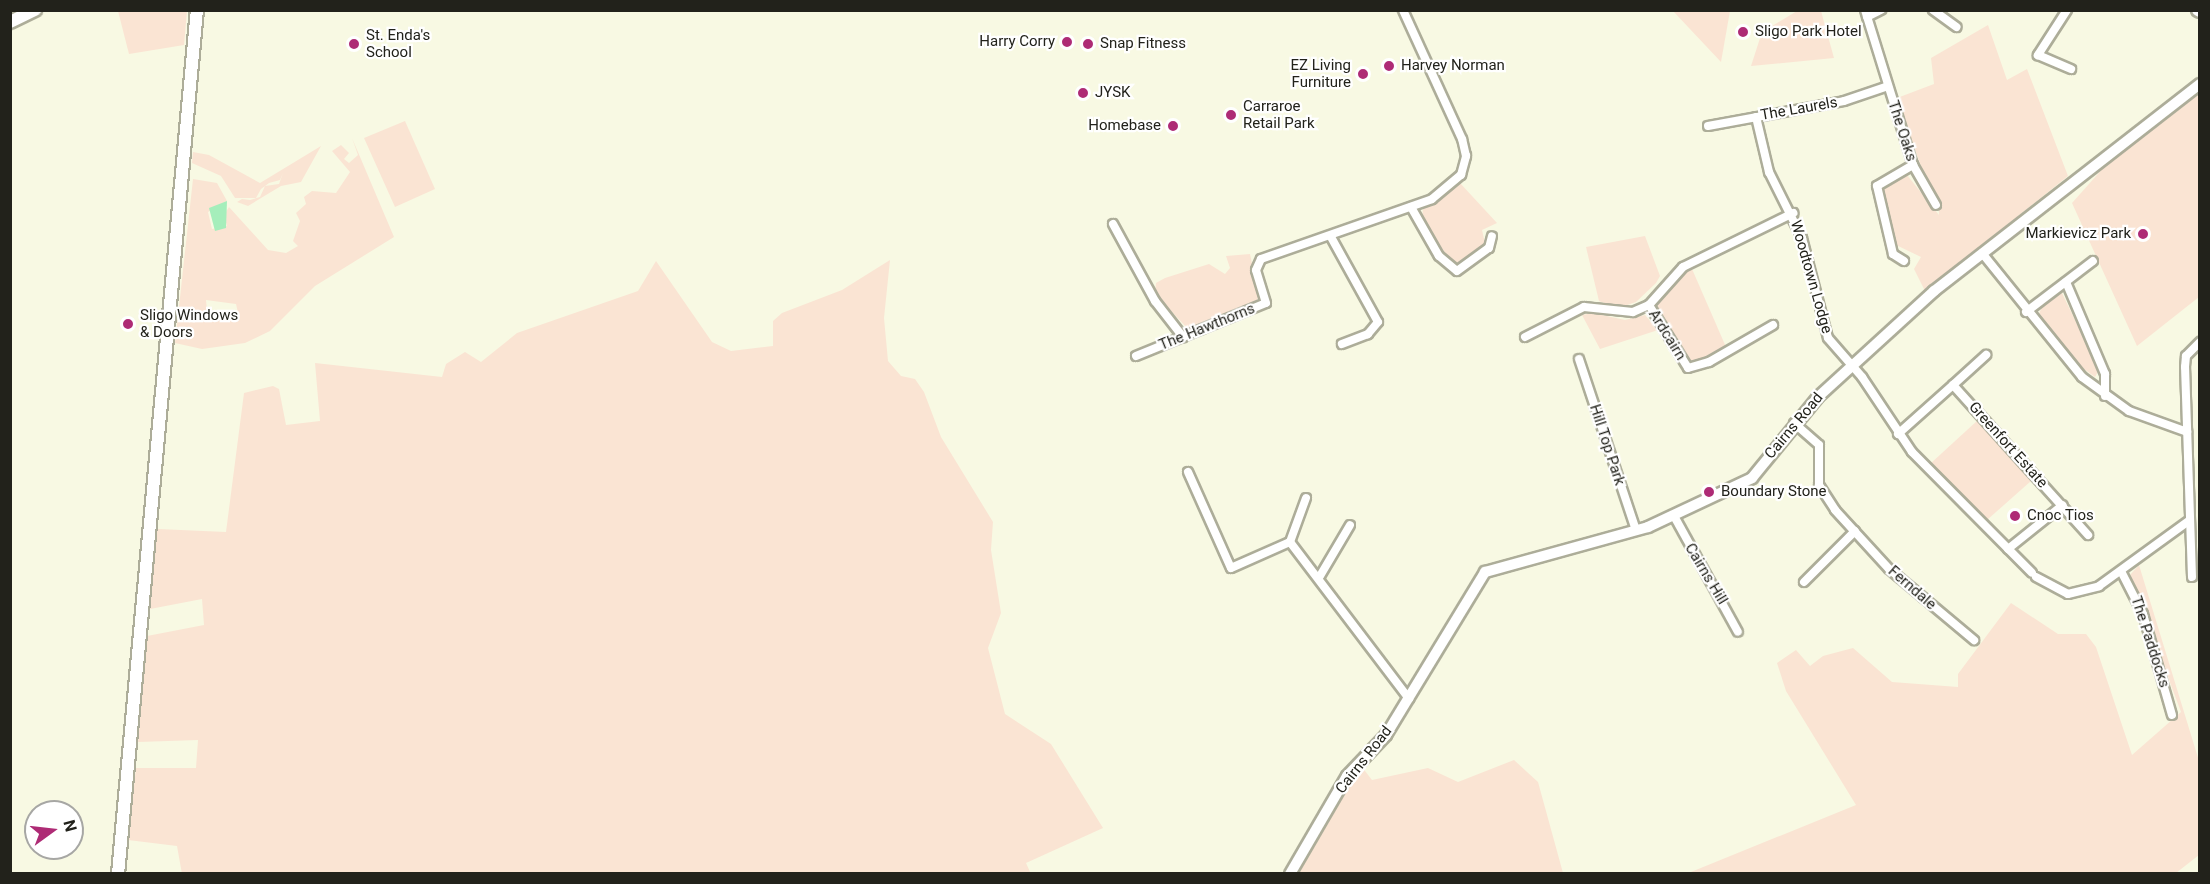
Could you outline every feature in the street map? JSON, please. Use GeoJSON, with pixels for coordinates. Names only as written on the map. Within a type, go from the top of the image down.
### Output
{"type":"FeatureCollection","features":[{"type":"Feature","properties":{"kind":"main road"},"geometry":{"type":"LineString","coordinates":[[10,22],[35,10]]}},
{"type":"Feature","properties":{"kind":"main road"},"geometry":{"type":"LineString","coordinates":[[118,873],[197,10]]}},
{"type":"Feature","properties":{"kind":"street","name":"The Hawthorns"},"geometry":{"type":"LineString","coordinates":[[1136,356],[1266,303],[1256,270],[1262,259],[1331,237],[1432,199],[1461,175],[1466,156],[1462,139],[1403,10]]}},
{"type":"Feature","properties":{"kind":"street"},"geometry":{"type":"LineString","coordinates":[[1866,14],[1881,10]]}},
{"type":"Feature","properties":{"kind":"street"},"geometry":{"type":"LineString","coordinates":[[1933,10],[1956,27]]}},
{"type":"Feature","properties":{"kind":"street"},"geometry":{"type":"LineString","coordinates":[[2067,10],[2038,55],[2071,69]]}},
{"type":"Feature","properties":{"kind":"street","name":"The Oaks"},"geometry":{"type":"LineString","coordinates":[[1866,14],[1913,165],[1936,205]]}},
{"type":"Feature","properties":{"kind":"street","name":"Cairns Road"},"geometry":{"type":"LineString","coordinates":[[1290,873],[1347,776],[1386,735],[1485,572],[1636,531],[1674,516],[1752,478],[1794,423],[1851,366],[1982,253],[2199,84]]}},
{"type":"Feature","properties":{"kind":"street","name":"The Laurels"},"geometry":{"type":"LineString","coordinates":[[1708,126],[1844,102],[1888,86]]}},
{"type":"Feature","properties":{"kind":"street","name":"Woodtown Lodge"},"geometry":{"type":"LineString","coordinates":[[1756,117],[1769,172],[1793,213],[1822,326],[1851,366]]}},
{"type":"Feature","properties":{"kind":"street"},"geometry":{"type":"LineString","coordinates":[[1904,261],[1893,254],[1877,186],[1913,165]]}},
{"type":"Feature","properties":{"kind":"street"},"geometry":{"type":"LineString","coordinates":[[1411,207],[1439,256],[1457,271],[1489,248],[1492,236]]}},
{"type":"Feature","properties":{"kind":"street"},"geometry":{"type":"LineString","coordinates":[[1649,305],[1683,267],[1793,213]]}},
{"type":"Feature","properties":{"kind":"street"},"geometry":{"type":"LineString","coordinates":[[1113,224],[1144,283],[1183,337]]}},
{"type":"Feature","properties":{"kind":"street"},"geometry":{"type":"LineString","coordinates":[[1331,237],[1378,322],[1368,334],[1342,344]]}},
{"type":"Feature","properties":{"kind":"street"},"geometry":{"type":"LineString","coordinates":[[1982,253],[2062,357],[2105,396],[2129,411],[2187,432]]}},
{"type":"Feature","properties":{"kind":"street"},"geometry":{"type":"LineString","coordinates":[[2026,312],[2093,261]]}},
{"type":"Feature","properties":{"kind":"street"},"geometry":{"type":"LineString","coordinates":[[2066,282],[2105,374],[2105,396]]}},
{"type":"Feature","properties":{"kind":"street","name":"Ardcairn"},"geometry":{"type":"LineString","coordinates":[[1525,337],[1584,307],[1633,312],[1649,305],[1688,368],[1709,362],[1773,326]]}},
{"type":"Feature","properties":{"kind":"street"},"geometry":{"type":"LineString","coordinates":[[2192,577],[2186,356],[2199,342]]}},
{"type":"Feature","properties":{"kind":"street"},"geometry":{"type":"LineString","coordinates":[[1898,434],[1986,355]]}},
{"type":"Feature","properties":{"kind":"street","name":"Hill Top Park"},"geometry":{"type":"LineString","coordinates":[[1579,359],[1636,531]]}},
{"type":"Feature","properties":{"kind":"street"},"geometry":{"type":"LineString","coordinates":[[1851,366],[1898,434],[2034,575],[2068,594],[2122,573],[2190,520]]}},
{"type":"Feature","properties":{"kind":"street","name":"Greenfort Estate"},"geometry":{"type":"LineString","coordinates":[[1953,385],[2088,535]]}},
{"type":"Feature","properties":{"kind":"street","name":"Ferndale"},"geometry":{"type":"LineString","coordinates":[[1794,423],[1819,445],[1821,490],[1855,531],[1900,579],[1974,640]]}},
{"type":"Feature","properties":{"kind":"street"},"geometry":{"type":"LineString","coordinates":[[1188,472],[1231,567],[1290,542],[1306,498]]}},
{"type":"Feature","properties":{"kind":"street"},"geometry":{"type":"LineString","coordinates":[[2008,549],[2063,505]]}},
{"type":"Feature","properties":{"kind":"street","name":"Cairns Hill"},"geometry":{"type":"LineString","coordinates":[[1674,516],[1738,632]]}},
{"type":"Feature","properties":{"kind":"street"},"geometry":{"type":"LineString","coordinates":[[1320,576],[1350,525]]}},
{"type":"Feature","properties":{"kind":"street"},"geometry":{"type":"LineString","coordinates":[[1804,582],[1855,531]]}},
{"type":"Feature","properties":{"kind":"street"},"geometry":{"type":"LineString","coordinates":[[1290,542],[1320,576],[1409,699]]}},
{"type":"Feature","properties":{"kind":"street","name":"The Paddocks"},"geometry":{"type":"LineString","coordinates":[[2122,573],[2143,614],[2172,715]]}},
{"type":"Feature","properties":{"kind":"shaded area"},"geometry":{"type":"Polygon","coordinates":[[[118,11],[187,11],[184,45],[129,54],[118,11]]]}},
{"type":"Feature","properties":{"kind":"shaded area"},"geometry":{"type":"Polygon","coordinates":[[[1673,11],[1730,11],[1721,62],[1673,11]]]}},
{"type":"Feature","properties":{"kind":"shaded area"},"geometry":{"type":"Polygon","coordinates":[[[1797,11],[1821,11],[1834,58],[1751,66],[1762,32],[1797,11]]]}},
{"type":"Feature","properties":{"kind":"shaded area"},"geometry":{"type":"Polygon","coordinates":[[[1988,25],[2007,80],[2027,69],[2068,176],[1925,291],[1914,269],[1921,257],[1894,244],[1880,185],[1907,175],[1939,215],[1938,198],[1926,181],[1897,98],[1934,84],[1931,58],[1988,25]]]}},
{"type":"Feature","properties":{"kind":"shaded area","name":"Markievicz Park"},"geometry":{"type":"Polygon","coordinates":[[[2199,94],[2199,297],[2137,346],[2072,203],[2105,166],[2199,94]]]}},
{"type":"Feature","properties":{"kind":"shaded area"},"geometry":{"type":"Polygon","coordinates":[[[405,121],[435,189],[395,207],[364,138],[405,121]]]}},
{"type":"Feature","properties":{"kind":"shaded area"},"geometry":{"type":"Polygon","coordinates":[[[352,138],[394,237],[315,286],[270,331],[245,343],[202,349],[175,343],[193,179],[217,183],[227,201],[208,212],[212,229],[227,226],[224,215],[229,207],[268,250],[286,253],[298,246],[293,241],[300,221],[296,213],[306,204],[304,197],[312,191],[336,193],[350,172],[332,151],[341,145],[349,153],[344,159],[349,163],[358,155],[352,138]],[[206,300],[208,322],[238,313],[236,304],[206,300]]]}},
{"type":"Feature","properties":{"kind":"shaded area"},"geometry":{"type":"Polygon","coordinates":[[[321,146],[301,182],[281,186],[248,206],[237,202],[242,199],[250,200],[260,197],[265,186],[256,198],[235,198],[221,176],[192,163],[193,152],[209,155],[260,183],[321,146]],[[283,173],[280,180],[265,186],[279,184],[283,173]]]}},
{"type":"Feature","properties":{"kind":"shaded area"},"geometry":{"type":"Polygon","coordinates":[[[1460,183],[1497,223],[1482,230],[1485,243],[1455,267],[1422,220],[1423,208],[1460,183]]]}},
{"type":"Feature","properties":{"kind":"shaded area"},"geometry":{"type":"Polygon","coordinates":[[[227,201],[226,228],[215,231],[209,208],[227,201]]]}},
{"type":"Feature","properties":{"kind":"shaded area"},"geometry":{"type":"Polygon","coordinates":[[[1645,236],[1660,276],[1656,283],[1636,302],[1618,308],[1599,301],[1586,247],[1645,236]]]}},
{"type":"Feature","properties":{"kind":"shaded area"},"geometry":{"type":"Polygon","coordinates":[[[1250,254],[1259,296],[1255,304],[1189,330],[1155,294],[1156,283],[1165,278],[1209,264],[1225,274],[1230,268],[1226,256],[1250,254]]]}},
{"type":"Feature","properties":{"kind":"shaded area"},"geometry":{"type":"Polygon","coordinates":[[[890,260],[884,318],[888,361],[901,376],[915,379],[924,392],[941,437],[993,522],[991,550],[1001,613],[988,648],[1005,714],[1051,744],[1103,828],[1026,863],[1031,874],[182,874],[177,846],[128,840],[136,768],[196,768],[198,740],[138,742],[147,636],[204,625],[202,599],[150,609],[154,535],[158,529],[226,532],[244,393],[273,386],[279,389],[286,425],[320,421],[315,363],[442,377],[446,364],[465,352],[481,362],[517,333],[638,291],[656,261],[712,342],[731,351],[773,346],[773,321],[782,313],[842,290],[890,260]]]}},
{"type":"Feature","properties":{"kind":"shaded area"},"geometry":{"type":"Polygon","coordinates":[[[1692,269],[1726,347],[1691,363],[1655,305],[1670,281],[1692,269]]]}},
{"type":"Feature","properties":{"kind":"shaded area"},"geometry":{"type":"Polygon","coordinates":[[[2062,293],[2099,370],[2095,377],[2070,359],[2037,318],[2044,303],[2062,293]]]}},
{"type":"Feature","properties":{"kind":"shaded area"},"geometry":{"type":"Polygon","coordinates":[[[1593,313],[1625,320],[1645,315],[1658,330],[1600,349],[1582,315],[1593,313]]]}},
{"type":"Feature","properties":{"kind":"shaded area"},"geometry":{"type":"Polygon","coordinates":[[[1978,420],[2031,481],[1987,520],[1930,464],[1978,420]]]}},
{"type":"Feature","properties":{"kind":"shaded area"},"geometry":{"type":"Polygon","coordinates":[[[2139,565],[2199,761],[2199,855],[2176,873],[1686,874],[1856,805],[1786,691],[1777,663],[1796,650],[1810,666],[1823,656],[1853,648],[1892,682],[1958,687],[1958,674],[2011,603],[2058,634],[2086,634],[2096,647],[2132,755],[2181,712],[2130,575],[2139,565]]]}},
{"type":"Feature","properties":{"kind":"shaded area"},"geometry":{"type":"Polygon","coordinates":[[[1514,760],[1538,782],[1563,873],[1296,874],[1350,778],[1362,767],[1372,780],[1428,768],[1458,782],[1514,760]]]}},
{"type":"Feature","properties":{"kind":"place","name":"Sligo Park Hotel"},"geometry":{"type":"Point","coordinates":[1743,32]}},
{"type":"Feature","properties":{"kind":"place","name":"Harry Corry"},"geometry":{"type":"Point","coordinates":[1067,42]}},
{"type":"Feature","properties":{"kind":"place","name":"St. Enda's School"},"geometry":{"type":"Point","coordinates":[354,44]}},
{"type":"Feature","properties":{"kind":"place","name":"Snap Fitness"},"geometry":{"type":"Point","coordinates":[1088,44]}},
{"type":"Feature","properties":{"kind":"place","name":"Harvey Norman"},"geometry":{"type":"Point","coordinates":[1389,66]}},
{"type":"Feature","properties":{"kind":"place","name":"EZ Living Furniture"},"geometry":{"type":"Point","coordinates":[1363,74]}},
{"type":"Feature","properties":{"kind":"place","name":"JYSK"},"geometry":{"type":"Point","coordinates":[1083,93]}},
{"type":"Feature","properties":{"kind":"place","name":"Carraroe Retail Park"},"geometry":{"type":"Point","coordinates":[1231,115]}},
{"type":"Feature","properties":{"kind":"place","name":"Homebase"},"geometry":{"type":"Point","coordinates":[1173,126]}},
{"type":"Feature","properties":{"kind":"place","name":"Markievicz Park"},"geometry":{"type":"Point","coordinates":[2143,234]}},
{"type":"Feature","properties":{"kind":"place","name":"Sligo Windows & Doors"},"geometry":{"type":"Point","coordinates":[128,324]}},
{"type":"Feature","properties":{"kind":"place","name":"Boundary Stone"},"geometry":{"type":"Point","coordinates":[1709,492]}},
{"type":"Feature","properties":{"kind":"place","name":"Cnoc Tios"},"geometry":{"type":"Point","coordinates":[2015,516]}}]}
